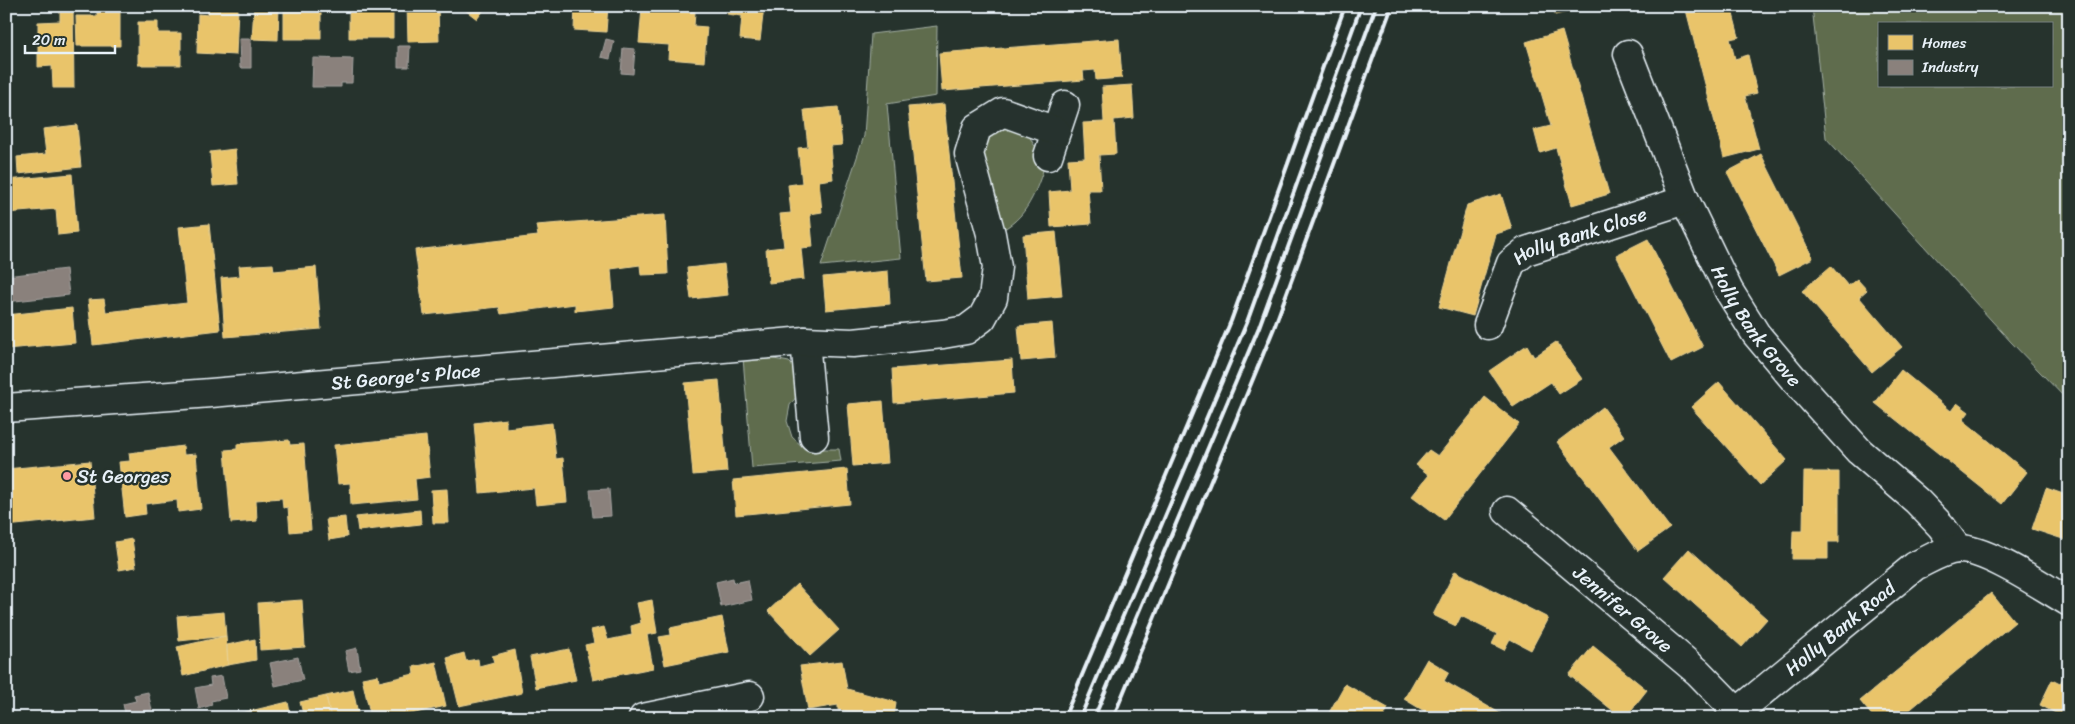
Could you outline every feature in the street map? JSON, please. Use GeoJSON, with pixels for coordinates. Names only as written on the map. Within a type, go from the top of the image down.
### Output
{"type":"FeatureCollection","features":[{"type":"Feature","properties":{"kind":"street","name":"Holly Bank Grove"},"geometry":{"type":"LineString","coordinates":[[1628,54],[1685,200],[1729,291],[1756,334],[1858,451],[1917,501],[1941,526],[1958,549]]}},
{"type":"Feature","properties":{"kind":"street","name":"St George's Place"},"geometry":{"type":"LineString","coordinates":[[6,408],[211,393],[805,341],[853,343],[966,330],[982,318],[993,298],[997,267],[992,234],[969,154],[977,128],[1003,112],[1052,143],[1065,105]]}},
{"type":"Feature","properties":{"kind":"street","name":"Holly Bank Close"},"geometry":{"type":"LineString","coordinates":[[1488,325],[1511,263],[1526,251],[1685,200]]}},
{"type":"Feature","properties":{"kind":"street"},"geometry":{"type":"LineString","coordinates":[[805,341],[814,437]]}},
{"type":"Feature","properties":{"kind":"street","name":"Jennifer Grove"},"geometry":{"type":"LineString","coordinates":[[1507,511],[1698,672],[1734,715]]}},
{"type":"Feature","properties":{"kind":"street"},"geometry":{"type":"LineString","coordinates":[[1958,549],[1980,553],[2069,602]]}},
{"type":"Feature","properties":{"kind":"street","name":"Holly Bank Road"},"geometry":{"type":"LineString","coordinates":[[1734,715],[1915,566],[1939,554],[1958,549]]}},
{"type":"Feature","properties":{"kind":"street"},"geometry":{"type":"LineString","coordinates":[[643,718],[750,696]]}},
{"type":"Feature","properties":{"kind":"green space"},"geometry":{"type":"Polygon","coordinates":[[[1812,6],[2069,6],[2069,402],[2011,342],[1826,138],[1812,6]]]}},
{"type":"Feature","properties":{"kind":"green space"},"geometry":{"type":"Polygon","coordinates":[[[937,26],[936,96],[887,104],[901,258],[821,266],[864,136],[871,34],[937,26]]]}},
{"type":"Feature","properties":{"kind":"green space"},"geometry":{"type":"Polygon","coordinates":[[[1006,123],[1026,130],[1034,145],[1048,156],[1037,188],[1027,207],[1012,224],[1002,230],[980,152],[985,136],[1006,123]]]}},
{"type":"Feature","properties":{"kind":"green space"},"geometry":{"type":"Polygon","coordinates":[[[764,357],[789,362],[800,373],[800,392],[790,405],[787,421],[792,437],[805,449],[839,449],[841,461],[752,468],[743,358],[764,357]]]}},
{"type":"Feature","properties":{"kind":"building: Homes"},"geometry":{"type":"Polygon","coordinates":[[[60,6],[73,6],[74,88],[53,88],[52,66],[38,67],[38,22],[60,21],[60,6]]]}},
{"type":"Feature","properties":{"kind":"building: Homes"},"geometry":{"type":"Polygon","coordinates":[[[97,6],[120,6],[120,46],[77,46],[76,16],[97,16],[97,6]]]}},
{"type":"Feature","properties":{"kind":"building: Homes"},"geometry":{"type":"Polygon","coordinates":[[[254,6],[279,6],[278,40],[252,39],[254,6]]]}},
{"type":"Feature","properties":{"kind":"building: Homes"},"geometry":{"type":"Polygon","coordinates":[[[284,6],[321,6],[321,39],[284,39],[284,6]]]}},
{"type":"Feature","properties":{"kind":"building: Homes"},"geometry":{"type":"Polygon","coordinates":[[[349,6],[393,6],[393,38],[349,38],[349,6]]]}},
{"type":"Feature","properties":{"kind":"building: Homes"},"geometry":{"type":"Polygon","coordinates":[[[407,6],[438,6],[439,41],[408,42],[407,6]]]}},
{"type":"Feature","properties":{"kind":"building: Homes"},"geometry":{"type":"Polygon","coordinates":[[[460,6],[487,6],[477,19],[460,6]]]}},
{"type":"Feature","properties":{"kind":"building: Homes"},"geometry":{"type":"Polygon","coordinates":[[[575,6],[608,6],[606,32],[574,30],[575,6]]]}},
{"type":"Feature","properties":{"kind":"building: Homes"},"geometry":{"type":"Polygon","coordinates":[[[728,6],[764,6],[760,41],[740,39],[742,16],[727,14],[728,6]]]}},
{"type":"Feature","properties":{"kind":"building: Homes"},"geometry":{"type":"Polygon","coordinates":[[[1553,6],[1595,6],[1555,15],[1553,6]]]}},
{"type":"Feature","properties":{"kind":"building: Homes"},"geometry":{"type":"Polygon","coordinates":[[[1685,6],[1731,6],[1739,37],[1730,39],[1735,59],[1748,55],[1757,93],[1745,96],[1759,149],[1724,158],[1685,6]]]}},
{"type":"Feature","properties":{"kind":"building: Homes"},"geometry":{"type":"Polygon","coordinates":[[[642,8],[695,12],[694,26],[707,27],[704,62],[668,59],[669,45],[639,43],[642,8]]]}},
{"type":"Feature","properties":{"kind":"building: Homes"},"geometry":{"type":"Polygon","coordinates":[[[208,9],[238,9],[236,55],[197,53],[198,14],[208,15],[208,9]]]}},
{"type":"Feature","properties":{"kind":"building: Homes"},"geometry":{"type":"Polygon","coordinates":[[[138,22],[158,22],[158,33],[181,33],[181,65],[138,65],[138,22]]]}},
{"type":"Feature","properties":{"kind":"building: Homes"},"geometry":{"type":"Polygon","coordinates":[[[1562,31],[1609,194],[1572,205],[1556,148],[1540,153],[1534,130],[1551,126],[1526,42],[1562,31]]]}},
{"type":"Feature","properties":{"kind":"building: Homes"},"geometry":{"type":"Polygon","coordinates":[[[1119,39],[1122,78],[1096,80],[1095,70],[1083,71],[1084,80],[942,91],[939,53],[1119,39]]]}},
{"type":"Feature","properties":{"kind":"building: Homes"},"geometry":{"type":"Polygon","coordinates":[[[1132,85],[1134,118],[1114,120],[1116,154],[1099,155],[1101,190],[1088,190],[1091,224],[1051,227],[1049,192],[1070,190],[1068,159],[1085,158],[1083,123],[1104,122],[1102,87],[1132,85]]]}},
{"type":"Feature","properties":{"kind":"building: Homes"},"geometry":{"type":"Polygon","coordinates":[[[944,104],[962,278],[926,281],[908,107],[944,104]]]}},
{"type":"Feature","properties":{"kind":"building: Homes"},"geometry":{"type":"Polygon","coordinates":[[[838,107],[842,145],[830,146],[833,179],[819,181],[822,212],[810,214],[813,247],[801,248],[804,279],[769,283],[766,249],[784,247],[780,214],[791,213],[788,185],[802,183],[798,148],[808,147],[804,110],[838,107]]]}},
{"type":"Feature","properties":{"kind":"building: Homes"},"geometry":{"type":"Polygon","coordinates":[[[77,125],[81,167],[18,174],[17,157],[46,154],[43,129],[77,125]]]}},
{"type":"Feature","properties":{"kind":"building: Homes"},"geometry":{"type":"Polygon","coordinates":[[[235,149],[238,184],[213,186],[210,152],[235,149]]]}},
{"type":"Feature","properties":{"kind":"building: Homes"},"geometry":{"type":"Polygon","coordinates":[[[1761,154],[1813,258],[1779,275],[1727,172],[1761,154]]]}},
{"type":"Feature","properties":{"kind":"building: Homes"},"geometry":{"type":"Polygon","coordinates":[[[72,174],[77,233],[58,235],[56,209],[6,213],[6,180],[72,174]]]}},
{"type":"Feature","properties":{"kind":"building: Homes"},"geometry":{"type":"Polygon","coordinates":[[[1501,194],[1512,229],[1496,234],[1473,316],[1439,307],[1467,205],[1501,194]]]}},
{"type":"Feature","properties":{"kind":"building: Homes"},"geometry":{"type":"Polygon","coordinates":[[[665,215],[668,274],[641,275],[640,265],[611,269],[614,307],[575,311],[575,304],[501,314],[499,307],[424,315],[415,250],[538,236],[536,225],[665,215]]]}},
{"type":"Feature","properties":{"kind":"building: Homes"},"geometry":{"type":"Polygon","coordinates":[[[209,224],[220,330],[93,345],[88,300],[104,299],[106,312],[187,303],[179,227],[209,224]]]}},
{"type":"Feature","properties":{"kind":"building: Homes"},"geometry":{"type":"Polygon","coordinates":[[[1056,232],[1062,296],[1028,299],[1023,235],[1056,232]]]}},
{"type":"Feature","properties":{"kind":"building: Homes"},"geometry":{"type":"Polygon","coordinates":[[[1648,239],[1703,347],[1671,363],[1616,255],[1648,239]]]}},
{"type":"Feature","properties":{"kind":"building: Homes"},"geometry":{"type":"Polygon","coordinates":[[[273,264],[274,271],[316,267],[321,329],[225,337],[221,278],[240,276],[239,266],[273,264]]]}},
{"type":"Feature","properties":{"kind":"building: Homes"},"geometry":{"type":"Polygon","coordinates":[[[724,264],[728,295],[691,299],[687,268],[724,264]]]}},
{"type":"Feature","properties":{"kind":"building: Homes"},"geometry":{"type":"Polygon","coordinates":[[[1831,266],[1848,286],[1857,279],[1867,290],[1859,297],[1902,347],[1872,372],[1802,291],[1831,266]]]}},
{"type":"Feature","properties":{"kind":"building: Homes"},"geometry":{"type":"Polygon","coordinates":[[[888,271],[890,304],[826,310],[823,277],[888,271]]]}},
{"type":"Feature","properties":{"kind":"building: Homes"},"geometry":{"type":"Polygon","coordinates":[[[72,308],[75,343],[6,349],[6,315],[72,308]]]}},
{"type":"Feature","properties":{"kind":"building: Homes"},"geometry":{"type":"Polygon","coordinates":[[[1052,323],[1055,358],[1021,361],[1018,326],[1052,323]]]}},
{"type":"Feature","properties":{"kind":"building: Homes"},"geometry":{"type":"Polygon","coordinates":[[[1556,342],[1582,379],[1559,394],[1551,382],[1513,407],[1489,371],[1527,345],[1534,357],[1556,342]]]}},
{"type":"Feature","properties":{"kind":"building: Homes"},"geometry":{"type":"Polygon","coordinates":[[[1012,360],[1014,393],[894,403],[892,369],[1012,360]]]}},
{"type":"Feature","properties":{"kind":"building: Homes"},"geometry":{"type":"Polygon","coordinates":[[[1901,370],[1951,411],[1957,403],[1969,412],[1963,420],[2027,472],[2002,504],[1875,403],[1901,370]]]}},
{"type":"Feature","properties":{"kind":"building: Homes"},"geometry":{"type":"Polygon","coordinates":[[[719,380],[727,472],[693,475],[685,383],[719,380]]]}},
{"type":"Feature","properties":{"kind":"building: Homes"},"geometry":{"type":"Polygon","coordinates":[[[1719,382],[1787,460],[1760,485],[1691,407],[1719,382]]]}},
{"type":"Feature","properties":{"kind":"building: Homes"},"geometry":{"type":"Polygon","coordinates":[[[1485,397],[1519,424],[1444,520],[1412,496],[1429,475],[1416,465],[1429,450],[1438,456],[1485,397]]]}},
{"type":"Feature","properties":{"kind":"building: Homes"},"geometry":{"type":"Polygon","coordinates":[[[883,401],[888,463],[853,466],[848,404],[883,401]]]}},
{"type":"Feature","properties":{"kind":"building: Homes"},"geometry":{"type":"Polygon","coordinates":[[[1603,407],[1624,436],[1609,447],[1670,528],[1638,551],[1557,442],[1603,407]]]}},
{"type":"Feature","properties":{"kind":"building: Homes"},"geometry":{"type":"Polygon","coordinates":[[[506,419],[506,428],[552,423],[556,459],[563,458],[567,502],[536,505],[534,488],[480,493],[474,423],[506,419]]]}},
{"type":"Feature","properties":{"kind":"building: Homes"},"geometry":{"type":"Polygon","coordinates":[[[426,436],[430,477],[415,479],[417,499],[351,505],[350,483],[338,484],[334,445],[426,436]]]}},
{"type":"Feature","properties":{"kind":"building: Homes"},"geometry":{"type":"Polygon","coordinates":[[[289,440],[290,445],[304,444],[311,530],[290,532],[288,507],[283,508],[282,498],[256,500],[257,521],[231,523],[225,450],[237,449],[237,444],[289,440]]]}},
{"type":"Feature","properties":{"kind":"building: Homes"},"geometry":{"type":"Polygon","coordinates":[[[183,446],[184,455],[196,454],[201,509],[178,512],[177,500],[145,504],[146,514],[125,517],[119,462],[130,461],[129,453],[183,446]]]}},
{"type":"Feature","properties":{"kind":"building: Homes"},"geometry":{"type":"Polygon","coordinates":[[[90,461],[95,517],[6,526],[6,469],[90,461]]]}},
{"type":"Feature","properties":{"kind":"building: Homes"},"geometry":{"type":"Polygon","coordinates":[[[847,469],[850,504],[736,515],[733,480],[847,469]]]}},
{"type":"Feature","properties":{"kind":"building: Homes"},"geometry":{"type":"Polygon","coordinates":[[[1804,472],[1839,472],[1839,542],[1828,542],[1828,559],[1792,559],[1793,531],[1803,531],[1804,472]]]}},
{"type":"Feature","properties":{"kind":"building: Homes"},"geometry":{"type":"Polygon","coordinates":[[[2046,488],[2069,496],[2069,541],[2032,529],[2046,488]]]}},
{"type":"Feature","properties":{"kind":"building: Homes"},"geometry":{"type":"Polygon","coordinates":[[[447,489],[449,523],[433,523],[431,490],[447,489]]]}},
{"type":"Feature","properties":{"kind":"building: Homes"},"geometry":{"type":"Polygon","coordinates":[[[420,510],[421,524],[358,531],[356,517],[420,510]]]}},
{"type":"Feature","properties":{"kind":"building: Homes"},"geometry":{"type":"Polygon","coordinates":[[[345,517],[347,537],[329,540],[326,519],[345,517]]]}},
{"type":"Feature","properties":{"kind":"building: Homes"},"geometry":{"type":"Polygon","coordinates":[[[132,539],[136,567],[119,570],[115,542],[132,539]]]}},
{"type":"Feature","properties":{"kind":"building: Homes"},"geometry":{"type":"Polygon","coordinates":[[[1689,549],[1767,619],[1742,647],[1664,577],[1689,549]]]}},
{"type":"Feature","properties":{"kind":"building: Homes"},"geometry":{"type":"Polygon","coordinates":[[[1455,571],[1548,618],[1531,650],[1510,639],[1504,650],[1492,644],[1497,634],[1461,616],[1456,626],[1433,615],[1455,571]]]}},
{"type":"Feature","properties":{"kind":"building: Homes"},"geometry":{"type":"Polygon","coordinates":[[[797,584],[839,630],[810,656],[768,611],[797,584]]]}},
{"type":"Feature","properties":{"kind":"building: Homes"},"geometry":{"type":"Polygon","coordinates":[[[1991,593],[2015,622],[1900,718],[1874,718],[1860,701],[1991,593]]]}},
{"type":"Feature","properties":{"kind":"building: Homes"},"geometry":{"type":"Polygon","coordinates":[[[302,600],[305,647],[260,650],[258,603],[302,600]]]}},
{"type":"Feature","properties":{"kind":"building: Homes"},"geometry":{"type":"Polygon","coordinates":[[[652,600],[657,633],[647,635],[653,668],[593,680],[585,645],[594,643],[591,630],[604,627],[608,640],[632,635],[631,626],[641,623],[637,603],[652,600]]]}},
{"type":"Feature","properties":{"kind":"building: Homes"},"geometry":{"type":"Polygon","coordinates":[[[224,612],[226,636],[179,641],[177,616],[224,612]]]}},
{"type":"Feature","properties":{"kind":"building: Homes"},"geometry":{"type":"Polygon","coordinates":[[[722,617],[729,652],[665,665],[659,637],[671,635],[670,628],[722,617]]]}},
{"type":"Feature","properties":{"kind":"building: Homes"},"geometry":{"type":"Polygon","coordinates":[[[226,636],[228,665],[183,676],[177,647],[226,636]]]}},
{"type":"Feature","properties":{"kind":"building: Homes"},"geometry":{"type":"Polygon","coordinates":[[[255,639],[256,660],[228,665],[227,645],[255,639]]]}},
{"type":"Feature","properties":{"kind":"building: Homes"},"geometry":{"type":"Polygon","coordinates":[[[1593,646],[1647,690],[1625,718],[1622,718],[1569,675],[1593,646]]]}},
{"type":"Feature","properties":{"kind":"building: Homes"},"geometry":{"type":"Polygon","coordinates":[[[569,649],[576,680],[536,688],[530,657],[569,649]]]}},
{"type":"Feature","properties":{"kind":"building: Homes"},"geometry":{"type":"Polygon","coordinates":[[[515,650],[522,693],[459,706],[447,658],[464,653],[466,661],[478,659],[479,666],[494,662],[492,656],[515,650]]]}},
{"type":"Feature","properties":{"kind":"building: Homes"},"geometry":{"type":"Polygon","coordinates":[[[1427,659],[1449,672],[1444,681],[1508,718],[1436,718],[1404,699],[1427,659]]]}},
{"type":"Feature","properties":{"kind":"building: Homes"},"geometry":{"type":"Polygon","coordinates":[[[842,661],[847,689],[896,702],[894,718],[838,710],[838,705],[808,710],[800,666],[842,661]]]}},
{"type":"Feature","properties":{"kind":"building: Homes"},"geometry":{"type":"Polygon","coordinates":[[[436,662],[446,706],[393,718],[371,718],[362,678],[378,675],[379,682],[414,674],[413,667],[436,662]]]}},
{"type":"Feature","properties":{"kind":"building: Homes"},"geometry":{"type":"Polygon","coordinates":[[[2069,666],[2069,718],[2065,718],[2040,705],[2052,680],[2060,684],[2069,666]]]}},
{"type":"Feature","properties":{"kind":"building: Homes"},"geometry":{"type":"Polygon","coordinates":[[[1345,684],[1388,708],[1383,718],[1326,718],[1345,684]]]}},
{"type":"Feature","properties":{"kind":"building: Homes"},"geometry":{"type":"Polygon","coordinates":[[[353,690],[359,718],[331,718],[326,696],[353,690]]]}},
{"type":"Feature","properties":{"kind":"building: Homes"},"geometry":{"type":"Polygon","coordinates":[[[326,696],[331,718],[304,718],[300,702],[326,696]]]}},
{"type":"Feature","properties":{"kind":"building: Homes"},"geometry":{"type":"Polygon","coordinates":[[[288,702],[291,718],[225,718],[225,717],[288,702]]]}},
{"type":"Feature","properties":{"kind":"building: Industry"},"geometry":{"type":"Polygon","coordinates":[[[239,39],[251,39],[251,68],[240,68],[239,39]]]}},
{"type":"Feature","properties":{"kind":"building: Industry"},"geometry":{"type":"Polygon","coordinates":[[[606,39],[614,41],[610,59],[601,57],[606,39]]]}},
{"type":"Feature","properties":{"kind":"building: Industry"},"geometry":{"type":"Polygon","coordinates":[[[398,46],[410,46],[409,67],[398,67],[398,46]]]}},
{"type":"Feature","properties":{"kind":"building: Industry"},"geometry":{"type":"Polygon","coordinates":[[[623,48],[635,49],[633,74],[621,73],[623,48]]]}},
{"type":"Feature","properties":{"kind":"building: Industry"},"geometry":{"type":"Polygon","coordinates":[[[313,58],[353,59],[352,83],[341,83],[341,87],[312,87],[313,58]]]}},
{"type":"Feature","properties":{"kind":"building: Industry"},"geometry":{"type":"Polygon","coordinates":[[[66,269],[69,295],[6,302],[6,276],[66,269]]]}},
{"type":"Feature","properties":{"kind":"building: Industry"},"geometry":{"type":"Polygon","coordinates":[[[609,489],[611,516],[593,517],[590,490],[609,489]]]}},
{"type":"Feature","properties":{"kind":"building: Industry"},"geometry":{"type":"Polygon","coordinates":[[[733,578],[734,583],[748,580],[752,600],[721,607],[716,582],[733,578]]]}},
{"type":"Feature","properties":{"kind":"building: Industry"},"geometry":{"type":"Polygon","coordinates":[[[357,648],[360,669],[349,671],[345,651],[357,648]]]}},
{"type":"Feature","properties":{"kind":"building: Industry"},"geometry":{"type":"Polygon","coordinates":[[[298,657],[303,680],[275,686],[270,663],[298,657]]]}},
{"type":"Feature","properties":{"kind":"building: Industry"},"geometry":{"type":"Polygon","coordinates":[[[222,676],[226,698],[211,701],[212,705],[199,709],[195,688],[211,685],[210,678],[222,676]]]}},
{"type":"Feature","properties":{"kind":"building: Industry"},"geometry":{"type":"Polygon","coordinates":[[[148,692],[152,710],[135,713],[136,718],[126,718],[123,704],[136,701],[134,695],[148,692]]]}},
{"type":"Feature","properties":{"kind":"railway"},"geometry":{"type":"LineString","coordinates":[[1064,718],[1231,321],[1345,6]]}},
{"type":"Feature","properties":{"kind":"railway"},"geometry":{"type":"LineString","coordinates":[[1080,718],[1247,322],[1361,6]]}},
{"type":"Feature","properties":{"kind":"railway"},"geometry":{"type":"LineString","coordinates":[[1094,718],[1259,327],[1376,6]]}},
{"type":"Feature","properties":{"kind":"railway"},"geometry":{"type":"LineString","coordinates":[[1113,718],[1274,328],[1392,6]]}},
{"type":"Feature","properties":{"kind":"place","name":"St Georges"},"geometry":{"type":"Point","coordinates":[67,476]}}]}
